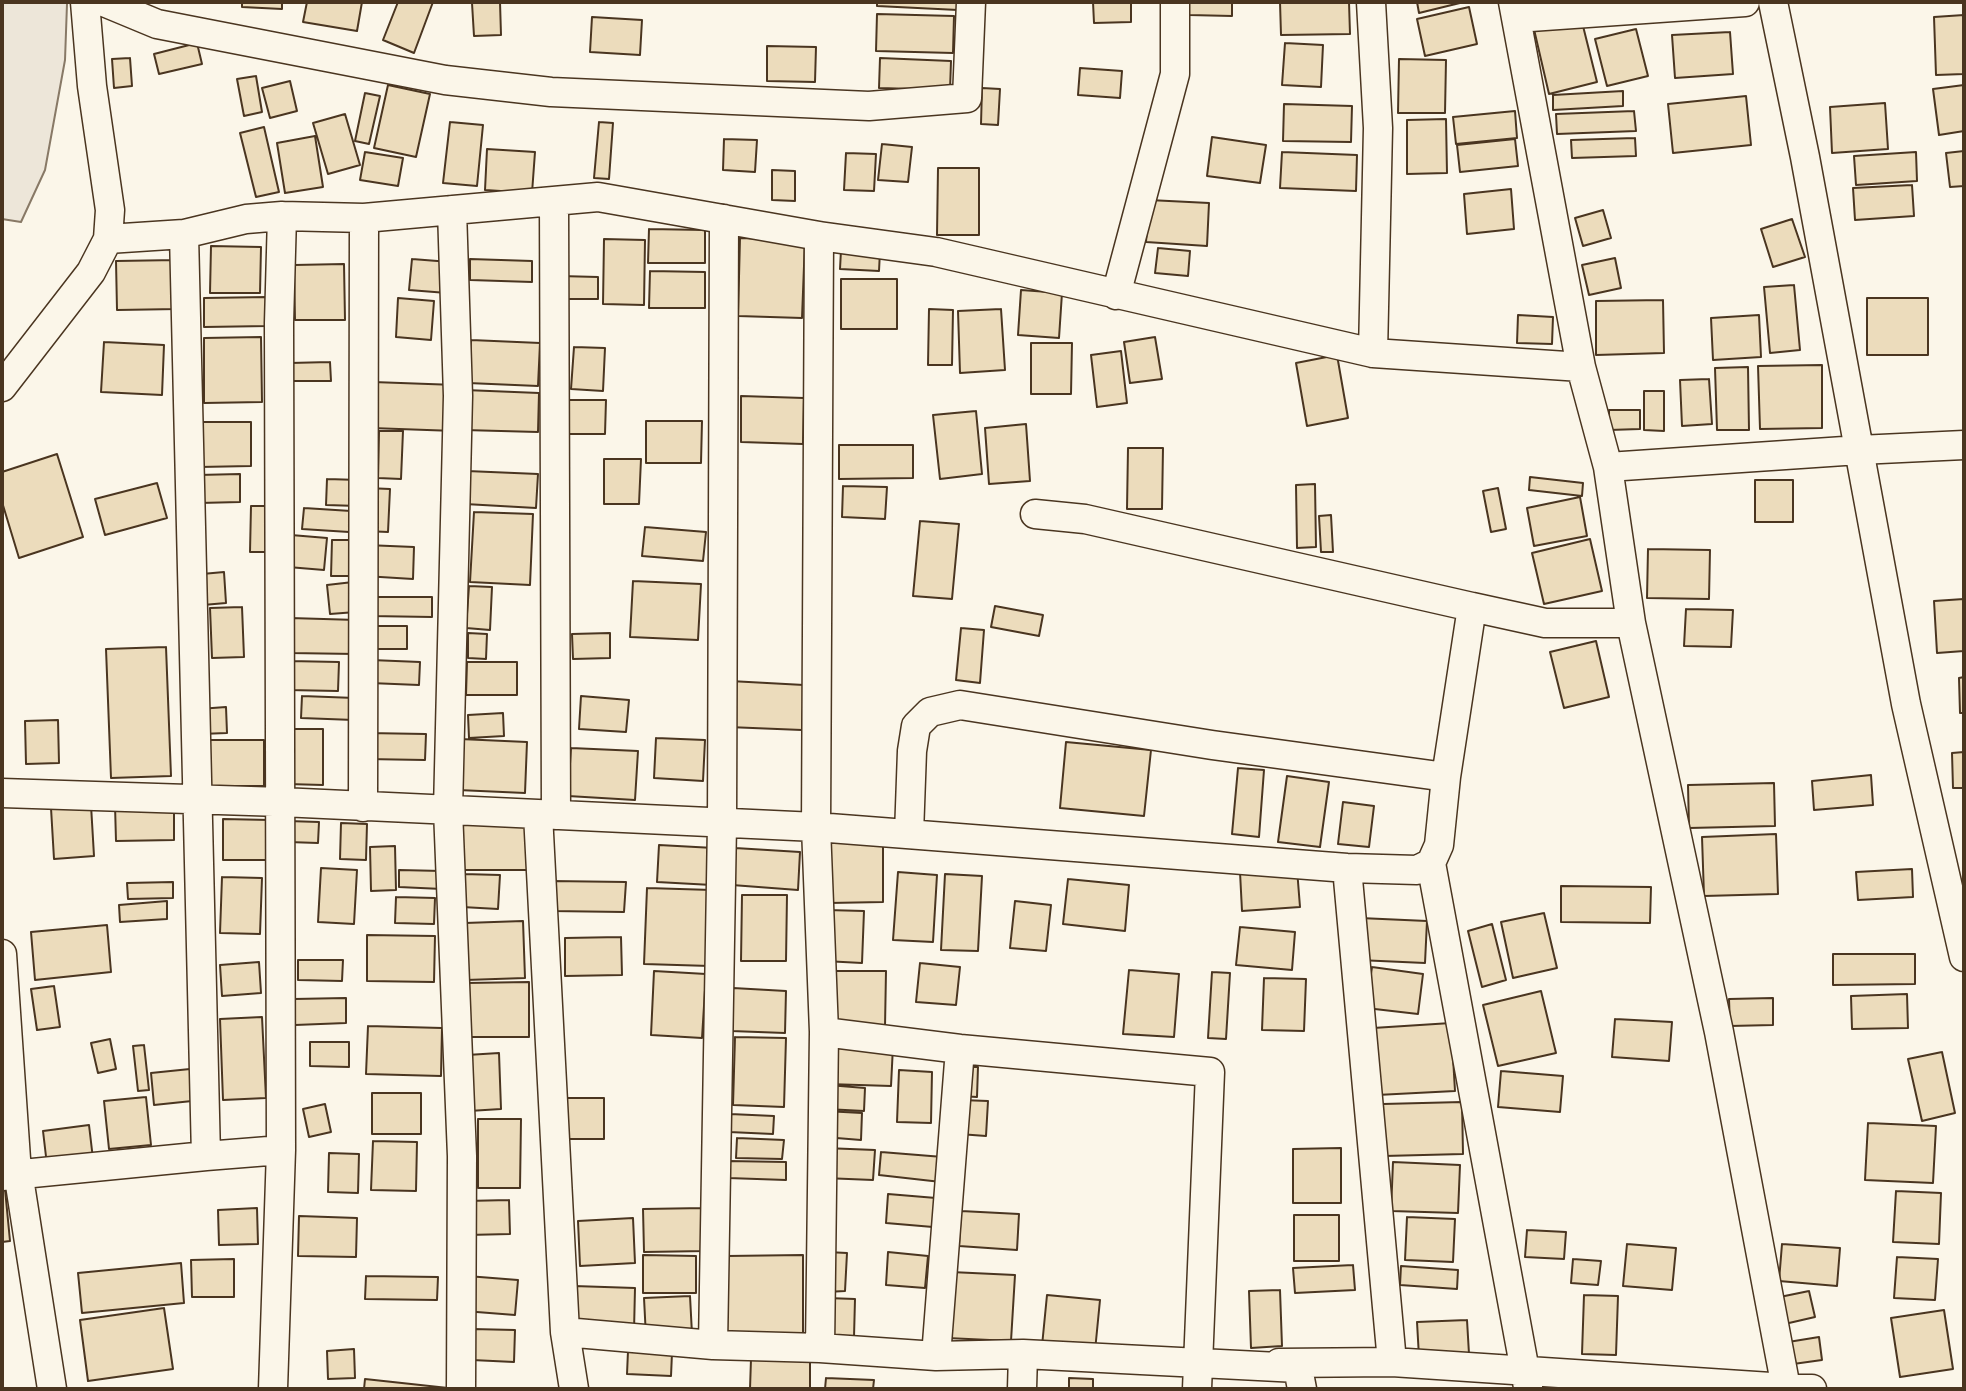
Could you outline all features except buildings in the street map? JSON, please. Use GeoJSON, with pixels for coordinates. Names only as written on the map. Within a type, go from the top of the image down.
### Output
{"type":"FeatureCollection","features":[{"type":"Feature","properties":{"kind":"street"},"geometry":{"type":"LineString","coordinates":[[2,387],[91,272],[108,239],[110,210],[92,86],[85,2]]}},
{"type":"Feature","properties":{"kind":"street"},"geometry":{"type":"LineString","coordinates":[[104,2],[157,24],[445,80],[551,92],[869,106],[967,98],[971,2]]}},
{"type":"Feature","properties":{"kind":"street"},"geometry":{"type":"LineString","coordinates":[[1116,295],[1175,74],[1175,2]]}},
{"type":"Feature","properties":{"kind":"street"},"geometry":{"type":"LineString","coordinates":[[1371,2],[1378,128],[1373,353]]}},
{"type":"Feature","properties":{"kind":"street"},"geometry":{"type":"LineString","coordinates":[[565,1332],[713,1345],[820,1348],[936,1356],[1023,1354],[1197,1376],[1392,1363],[1526,1380],[1795,1389],[1631,623],[1608,467],[1581,367],[1514,10],[1745,2]]}},
{"type":"Feature","properties":{"kind":"street"},"geometry":{"type":"LineString","coordinates":[[1773,2],[1805,157],[1906,704],[1964,957]]}},
{"type":"Feature","properties":{"kind":"street"},"geometry":{"type":"LineString","coordinates":[[108,239],[184,234],[246,219],[282,216],[364,218],[598,197],[819,236],[936,252],[1373,353],[1581,367]]}},
{"type":"Feature","properties":{"kind":"street"},"geometry":{"type":"LineString","coordinates":[[554,201],[547,815],[565,1332],[574,1389]]}},
{"type":"Feature","properties":{"kind":"street"},"geometry":{"type":"LineString","coordinates":[[452,210],[458,396],[447,810],[462,1156],[461,1389]]}},
{"type":"Feature","properties":{"kind":"street"},"geometry":{"type":"LineString","coordinates":[[273,1389],[281,1150],[279,323],[282,216]]}},
{"type":"Feature","properties":{"kind":"street"},"geometry":{"type":"LineString","coordinates":[[363,807],[364,218]]}},
{"type":"Feature","properties":{"kind":"street"},"geometry":{"type":"LineString","coordinates":[[713,1345],[722,824],[724,219]]}},
{"type":"Feature","properties":{"kind":"street"},"geometry":{"type":"LineString","coordinates":[[184,234],[206,1156]]}},
{"type":"Feature","properties":{"kind":"street"},"geometry":{"type":"LineString","coordinates":[[819,236],[816,827],[824,1032],[820,1348]]}},
{"type":"Feature","properties":{"kind":"street"},"geometry":{"type":"LineString","coordinates":[[1608,467],[1964,445]]}},
{"type":"Feature","properties":{"kind":"street"},"geometry":{"type":"LineString","coordinates":[[1035,513],[1085,519],[1545,623],[1631,623]]}},
{"type":"Feature","properties":{"kind":"street"},"geometry":{"type":"LineString","coordinates":[[1472,607],[1439,845],[1431,863],[1526,1380]]}},
{"type":"Feature","properties":{"kind":"street"},"geometry":{"type":"LineString","coordinates":[[909,834],[912,751],[916,726],[930,712],[960,705],[1198,743],[1447,777]]}},
{"type":"Feature","properties":{"kind":"street"},"geometry":{"type":"LineString","coordinates":[[2,793],[281,802],[816,827],[1347,867],[1417,870],[1431,863]]}},
{"type":"Feature","properties":{"kind":"street"},"geometry":{"type":"LineString","coordinates":[[1347,867],[1392,1363]]}},
{"type":"Feature","properties":{"kind":"street"},"geometry":{"type":"LineString","coordinates":[[2,954],[16,1159],[10,1176],[52,1389]]}},
{"type":"Feature","properties":{"kind":"street"},"geometry":{"type":"LineString","coordinates":[[824,1032],[960,1049],[1210,1072],[1197,1376]]}},
{"type":"Feature","properties":{"kind":"street"},"geometry":{"type":"LineString","coordinates":[[936,1356],[960,1049]]}},
{"type":"Feature","properties":{"kind":"street"},"geometry":{"type":"LineString","coordinates":[[10,1176],[281,1150]]}},
{"type":"Feature","properties":{"kind":"street"},"geometry":{"type":"LineString","coordinates":[[1022,1389],[1023,1354]]}},
{"type":"Feature","properties":{"kind":"street"},"geometry":{"type":"LineString","coordinates":[[1197,1376],[1298,1368],[1302,1389]]}},
{"type":"Feature","properties":{"kind":"shaded area"},"geometry":{"type":"Polygon","coordinates":[[[2,2],[67,2],[65,60],[45,170],[21,222],[2,219],[2,2]]]}}]}
